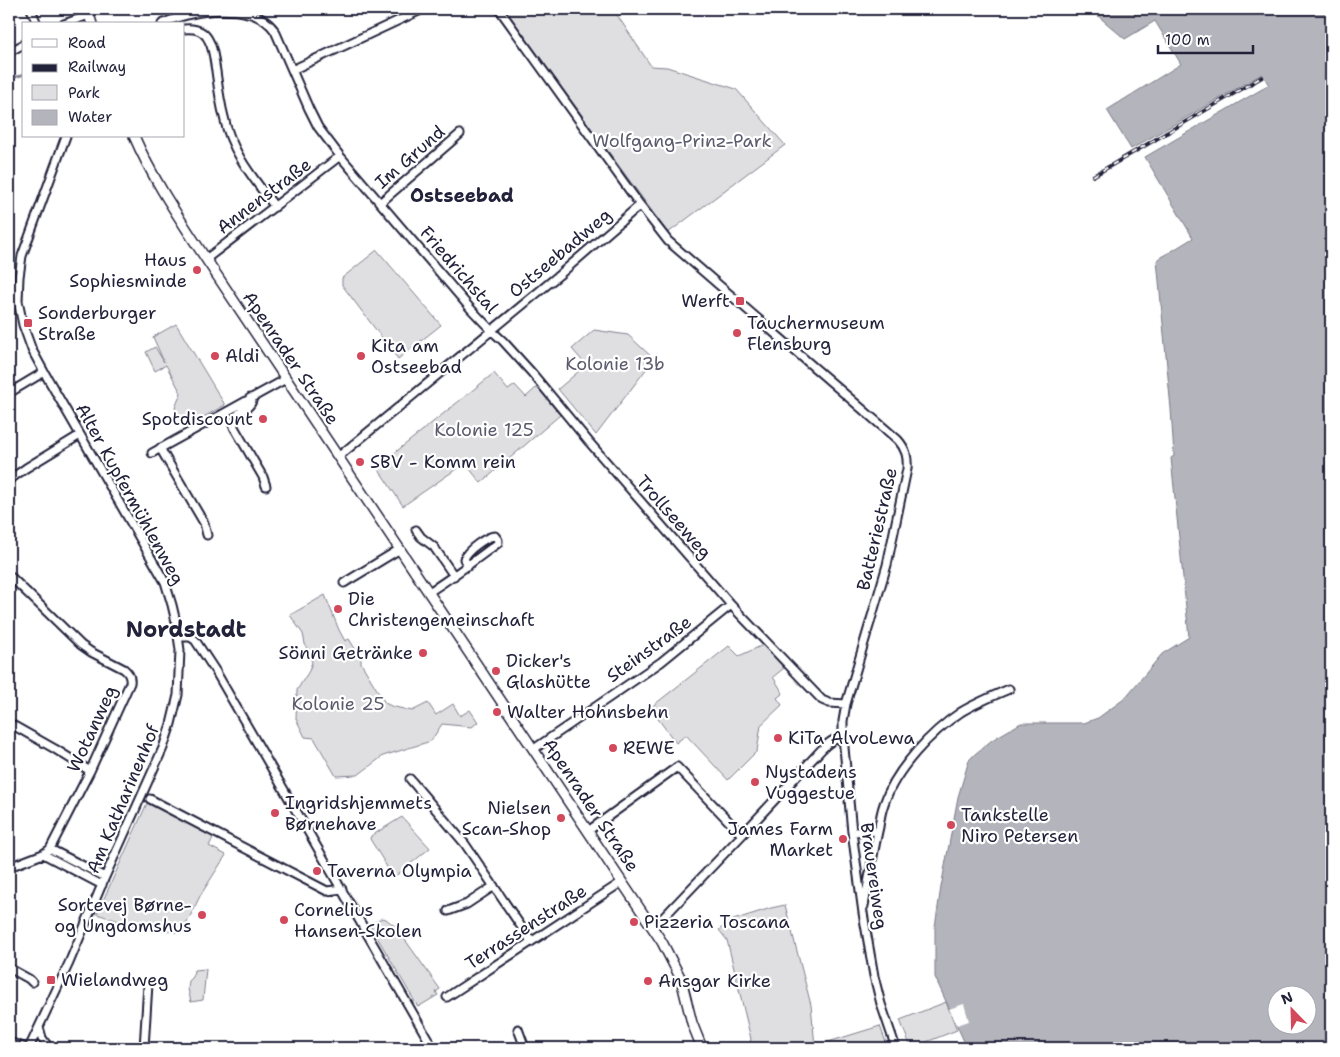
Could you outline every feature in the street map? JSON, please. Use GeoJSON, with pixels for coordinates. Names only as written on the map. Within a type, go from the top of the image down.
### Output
{"type":"FeatureCollection","features":[{"type":"Feature","properties":{"kind":"main road","name":"Apenrader Straße"},"geometry":{"type":"LineString","coordinates":[[135,138],[162,191],[206,259],[662,942],[681,979],[692,1023],[702,1048]]}},
{"type":"Feature","properties":{"kind":"street"},"geometry":{"type":"LineString","coordinates":[[31,9],[36,22]]}},
{"type":"Feature","properties":{"kind":"street"},"geometry":{"type":"LineString","coordinates":[[292,70],[423,9]]}},
{"type":"Feature","properties":{"kind":"street"},"geometry":{"type":"LineString","coordinates":[[499,9],[640,205]]}},
{"type":"Feature","properties":{"kind":"street","name":"Friedrichstal"},"geometry":{"type":"LineString","coordinates":[[166,22],[188,14],[226,10],[249,12],[260,17],[271,26],[275,31],[318,127],[380,203],[492,331]]}},
{"type":"Feature","properties":{"kind":"street"},"geometry":{"type":"LineString","coordinates":[[70,22],[90,16]]}},
{"type":"Feature","properties":{"kind":"street"},"geometry":{"type":"LineString","coordinates":[[185,29],[204,32],[209,40],[213,50],[227,131],[233,147],[243,164],[275,207]]}},
{"type":"Feature","properties":{"kind":"street"},"geometry":{"type":"LineString","coordinates":[[9,52],[22,45]]}},
{"type":"Feature","properties":{"kind":"street","name":"Im Grund"},"geometry":{"type":"LineString","coordinates":[[380,203],[460,134]]}},
{"type":"Feature","properties":{"kind":"street"},"geometry":{"type":"LineString","coordinates":[[9,286],[18,285],[22,256],[65,138]]}},
{"type":"Feature","properties":{"kind":"street","name":"Annenstraße"},"geometry":{"type":"LineString","coordinates":[[206,259],[340,156]]}},
{"type":"Feature","properties":{"kind":"street","name":"Ostseebadweg"},"geometry":{"type":"LineString","coordinates":[[338,457],[492,331],[640,205]]}},
{"type":"Feature","properties":{"kind":"street","name":"Batteriestraße"},"geometry":{"type":"LineString","coordinates":[[640,205],[668,241],[898,440],[906,452],[907,469],[890,554],[846,704]]}},
{"type":"Feature","properties":{"kind":"street","name":"Alter Kupfermühlenweg"},"geometry":{"type":"LineString","coordinates":[[18,285],[18,302],[23,325],[32,350],[165,582],[179,637]]}},
{"type":"Feature","properties":{"kind":"street","name":"Trollseeweg"},"geometry":{"type":"LineString","coordinates":[[492,331],[532,373],[589,442],[731,605],[815,694],[829,704],[846,704]]}},
{"type":"Feature","properties":{"kind":"street"},"geometry":{"type":"LineString","coordinates":[[9,393],[44,372]]}},
{"type":"Feature","properties":{"kind":"street"},"geometry":{"type":"LineString","coordinates":[[152,453],[286,379]]}},
{"type":"Feature","properties":{"kind":"street"},"geometry":{"type":"LineString","coordinates":[[250,398],[252,404],[237,414],[233,422],[266,486]]}},
{"type":"Feature","properties":{"kind":"street"},"geometry":{"type":"LineString","coordinates":[[9,480],[80,435]]}},
{"type":"Feature","properties":{"kind":"street"},"geometry":{"type":"LineString","coordinates":[[160,448],[204,523],[207,535]]}},
{"type":"Feature","properties":{"kind":"street"},"geometry":{"type":"LineString","coordinates":[[416,530],[421,537],[434,547],[454,576]]}},
{"type":"Feature","properties":{"kind":"street"},"geometry":{"type":"LineString","coordinates":[[429,592],[454,576],[468,566],[498,543],[496,536],[490,536],[467,552],[464,559],[468,566]]}},
{"type":"Feature","properties":{"kind":"street"},"geometry":{"type":"LineString","coordinates":[[344,583],[400,549]]}},
{"type":"Feature","properties":{"kind":"street","name":"Wotanweg"},"geometry":{"type":"LineString","coordinates":[[9,575],[81,645],[124,670],[130,676],[130,684],[90,771],[50,849],[44,854],[9,867]]}},
{"type":"Feature","properties":{"kind":"street","name":"Steinstraße"},"geometry":{"type":"LineString","coordinates":[[534,749],[674,652],[731,605]]}},
{"type":"Feature","properties":{"kind":"street"},"geometry":{"type":"LineString","coordinates":[[179,637],[190,637],[195,640],[216,672],[433,1048]]}},
{"type":"Feature","properties":{"kind":"street","name":"Am Katharinenhof"},"geometry":{"type":"LineString","coordinates":[[28,1048],[69,963],[171,724],[178,695],[179,637]]}},
{"type":"Feature","properties":{"kind":"street"},"geometry":{"type":"LineString","coordinates":[[863,914],[884,804],[904,767],[914,754],[946,723],[962,712],[1009,689]]}},
{"type":"Feature","properties":{"kind":"street","name":"Brauereiweg"},"geometry":{"type":"LineString","coordinates":[[846,704],[842,737],[863,914],[877,989],[896,1048]]}},
{"type":"Feature","properties":{"kind":"street"},"geometry":{"type":"LineString","coordinates":[[9,723],[90,771]]}},
{"type":"Feature","properties":{"kind":"street"},"geometry":{"type":"LineString","coordinates":[[652,926],[660,921],[829,742],[835,738],[842,737]]}},
{"type":"Feature","properties":{"kind":"street"},"geometry":{"type":"LineString","coordinates":[[588,831],[677,767],[742,835]]}},
{"type":"Feature","properties":{"kind":"street"},"geometry":{"type":"LineString","coordinates":[[410,779],[465,844],[531,941]]}},
{"type":"Feature","properties":{"kind":"street"},"geometry":{"type":"LineString","coordinates":[[150,799],[327,892],[342,889]]}},
{"type":"Feature","properties":{"kind":"street"},"geometry":{"type":"LineString","coordinates":[[852,832],[878,831]]}},
{"type":"Feature","properties":{"kind":"street"},"geometry":{"type":"LineString","coordinates":[[50,849],[105,877]]}},
{"type":"Feature","properties":{"kind":"street"},"geometry":{"type":"LineString","coordinates":[[44,854],[102,885]]}},
{"type":"Feature","properties":{"kind":"street","name":"Terrassenstraße"},"geometry":{"type":"LineString","coordinates":[[447,996],[622,882]]}},
{"type":"Feature","properties":{"kind":"street"},"geometry":{"type":"LineString","coordinates":[[448,911],[468,904],[494,886]]}},
{"type":"Feature","properties":{"kind":"street"},"geometry":{"type":"LineString","coordinates":[[9,968],[32,982]]}},
{"type":"Feature","properties":{"kind":"street"},"geometry":{"type":"LineString","coordinates":[[144,1048],[148,984]]}},
{"type":"Feature","properties":{"kind":"street"},"geometry":{"type":"LineString","coordinates":[[39,1027],[42,1038],[49,1048]]}},
{"type":"Feature","properties":{"kind":"street"},"geometry":{"type":"LineString","coordinates":[[518,1029],[525,1048]]}},
{"type":"Feature","properties":{"kind":"street"},"geometry":{"type":"LineString","coordinates":[[9,1042],[28,1048]]}},
{"type":"Feature","properties":{"kind":"green space","name":"Wolfgang-Prinz-Park"},"geometry":{"type":"Polygon","coordinates":[[[504,9],[613,9],[651,66],[667,67],[736,89],[785,145],[668,233],[504,9]]]}},
{"type":"Feature","properties":{"kind":"green space"},"geometry":{"type":"Polygon","coordinates":[[[377,250],[441,325],[398,359],[342,285],[342,278],[377,250]]]}},
{"type":"Feature","properties":{"kind":"green space"},"geometry":{"type":"Polygon","coordinates":[[[176,324],[225,405],[186,427],[175,408],[181,393],[166,365],[155,371],[146,352],[155,347],[164,362],[153,337],[176,324]]]}},
{"type":"Feature","properties":{"kind":"green space","name":"Kolonie 13b"},"geometry":{"type":"Polygon","coordinates":[[[594,330],[628,335],[654,359],[596,435],[558,389],[586,365],[572,349],[594,330]]]}},
{"type":"Feature","properties":{"kind":"green space","name":"Kolonie 125"},"geometry":{"type":"Polygon","coordinates":[[[494,373],[508,390],[515,385],[526,397],[537,387],[560,415],[481,483],[465,463],[403,506],[377,467],[494,373]]]}},
{"type":"Feature","properties":{"kind":"green space","name":"Kolonie 25"},"geometry":{"type":"Polygon","coordinates":[[[325,595],[345,641],[349,639],[385,703],[412,711],[428,703],[436,715],[453,704],[460,716],[470,710],[478,722],[472,727],[442,724],[431,741],[383,756],[358,775],[336,776],[314,738],[305,737],[296,719],[297,690],[309,671],[312,662],[303,634],[290,615],[325,595]]]}},
{"type":"Feature","properties":{"kind":"green space"},"geometry":{"type":"Polygon","coordinates":[[[763,645],[784,668],[773,677],[783,693],[777,698],[782,705],[761,725],[757,751],[728,780],[686,735],[676,743],[650,708],[729,646],[739,656],[763,645]]]}},
{"type":"Feature","properties":{"kind":"green space"},"geometry":{"type":"Polygon","coordinates":[[[148,801],[214,836],[209,846],[226,855],[200,896],[182,933],[134,926],[97,914],[148,801]]]}},
{"type":"Feature","properties":{"kind":"green space"},"geometry":{"type":"Polygon","coordinates":[[[402,817],[430,848],[393,878],[370,839],[371,836],[402,817]]]}},
{"type":"Feature","properties":{"kind":"green space"},"geometry":{"type":"Polygon","coordinates":[[[785,905],[811,1005],[815,1046],[880,1026],[888,1048],[746,1048],[749,1046],[751,1039],[727,940],[719,930],[730,921],[785,905]]]}},
{"type":"Feature","properties":{"kind":"green space"},"geometry":{"type":"Polygon","coordinates":[[[382,918],[396,927],[440,989],[436,992],[438,995],[418,1007],[370,925],[382,918]]]}},
{"type":"Feature","properties":{"kind":"green space"},"geometry":{"type":"Polygon","coordinates":[[[206,969],[203,1000],[191,1002],[188,989],[194,970],[206,969]]]}},
{"type":"Feature","properties":{"kind":"green space"},"geometry":{"type":"Polygon","coordinates":[[[946,1002],[957,1030],[911,1048],[900,1020],[946,1002]]]}},
{"type":"Feature","properties":{"kind":"water"},"geometry":{"type":"Polygon","coordinates":[[[1090,9],[1331,9],[1331,1048],[967,1048],[935,977],[935,927],[958,797],[969,760],[992,740],[1021,723],[1084,723],[1098,718],[1124,699],[1162,654],[1189,637],[1171,458],[1174,456],[1171,409],[1157,260],[1193,238],[1145,157],[1269,85],[1262,74],[1131,149],[1107,110],[1181,64],[1155,21],[1125,39],[1090,9]]]}},
{"type":"Feature","properties":{"kind":"pier"},"geometry":{"type":"Polygon","coordinates":[[[964,1004],[969,1021],[957,1025],[949,1009],[964,1004]]]}},
{"type":"Feature","properties":{"kind":"waterway"},"geometry":{"type":"LineString","coordinates":[[9,79],[22,75]]}},
{"type":"Feature","properties":{"kind":"railway"},"geometry":{"type":"LineString","coordinates":[[1093,176],[1262,77]]}},
{"type":"Feature","properties":{"kind":"place","name":"Haus Sophiesminde"},"geometry":{"type":"Point","coordinates":[197,270]}},
{"type":"Feature","properties":{"kind":"place","name":"Werft"},"geometry":{"type":"Point","coordinates":[740,301]}},
{"type":"Feature","properties":{"kind":"place","name":"Sonderburger Straße"},"geometry":{"type":"Point","coordinates":[28,323]}},
{"type":"Feature","properties":{"kind":"place","name":"Tauchermuseum Flensburg"},"geometry":{"type":"Point","coordinates":[737,333]}},
{"type":"Feature","properties":{"kind":"place","name":"Aldi"},"geometry":{"type":"Point","coordinates":[215,356]}},
{"type":"Feature","properties":{"kind":"place","name":"Kita am Ostseebad"},"geometry":{"type":"Point","coordinates":[361,356]}},
{"type":"Feature","properties":{"kind":"place","name":"Spotdiscount"},"geometry":{"type":"Point","coordinates":[263,419]}},
{"type":"Feature","properties":{"kind":"place","name":"SBV - Komm rein"},"geometry":{"type":"Point","coordinates":[360,462]}},
{"type":"Feature","properties":{"kind":"place","name":"Die Christengemeinschaft"},"geometry":{"type":"Point","coordinates":[338,609]}},
{"type":"Feature","properties":{"kind":"place","name":"Sönni Getränke"},"geometry":{"type":"Point","coordinates":[423,653]}},
{"type":"Feature","properties":{"kind":"place","name":"Dicker's Glashütte"},"geometry":{"type":"Point","coordinates":[496,671]}},
{"type":"Feature","properties":{"kind":"place","name":"Walter Hohnsbehn"},"geometry":{"type":"Point","coordinates":[497,712]}},
{"type":"Feature","properties":{"kind":"place","name":"KiTa AlvoLewa"},"geometry":{"type":"Point","coordinates":[778,738]}},
{"type":"Feature","properties":{"kind":"place","name":"REWE"},"geometry":{"type":"Point","coordinates":[613,748]}},
{"type":"Feature","properties":{"kind":"place","name":"Nystadens Vuggestue"},"geometry":{"type":"Point","coordinates":[755,782]}},
{"type":"Feature","properties":{"kind":"place","name":"Ingridshjemmets Børnehave"},"geometry":{"type":"Point","coordinates":[275,813]}},
{"type":"Feature","properties":{"kind":"place","name":"Nielsen Scan-Shop"},"geometry":{"type":"Point","coordinates":[561,818]}},
{"type":"Feature","properties":{"kind":"place","name":"Tankstelle Niro Petersen"},"geometry":{"type":"Point","coordinates":[951,825]}},
{"type":"Feature","properties":{"kind":"place","name":"James Farm Market"},"geometry":{"type":"Point","coordinates":[843,839]}},
{"type":"Feature","properties":{"kind":"place","name":"Taverna Olympia"},"geometry":{"type":"Point","coordinates":[317,871]}},
{"type":"Feature","properties":{"kind":"place","name":"Sortevej Børne- og Ungdomshus"},"geometry":{"type":"Point","coordinates":[202,915]}},
{"type":"Feature","properties":{"kind":"place","name":"Cornelius Hansen-Skolen"},"geometry":{"type":"Point","coordinates":[284,920]}},
{"type":"Feature","properties":{"kind":"place","name":"Pizzeria Toscana"},"geometry":{"type":"Point","coordinates":[634,922]}},
{"type":"Feature","properties":{"kind":"place","name":"Wielandweg"},"geometry":{"type":"Point","coordinates":[51,980]}},
{"type":"Feature","properties":{"kind":"place","name":"Ansgar Kirke"},"geometry":{"type":"Point","coordinates":[648,981]}},
{"type":"Feature","properties":{"kind":"district","name":"Ostseebad"},"geometry":{"type":"Point","coordinates":[462,195]}},
{"type":"Feature","properties":{"kind":"district","name":"Nordstadt"},"geometry":{"type":"Point","coordinates":[186,629]}}]}
